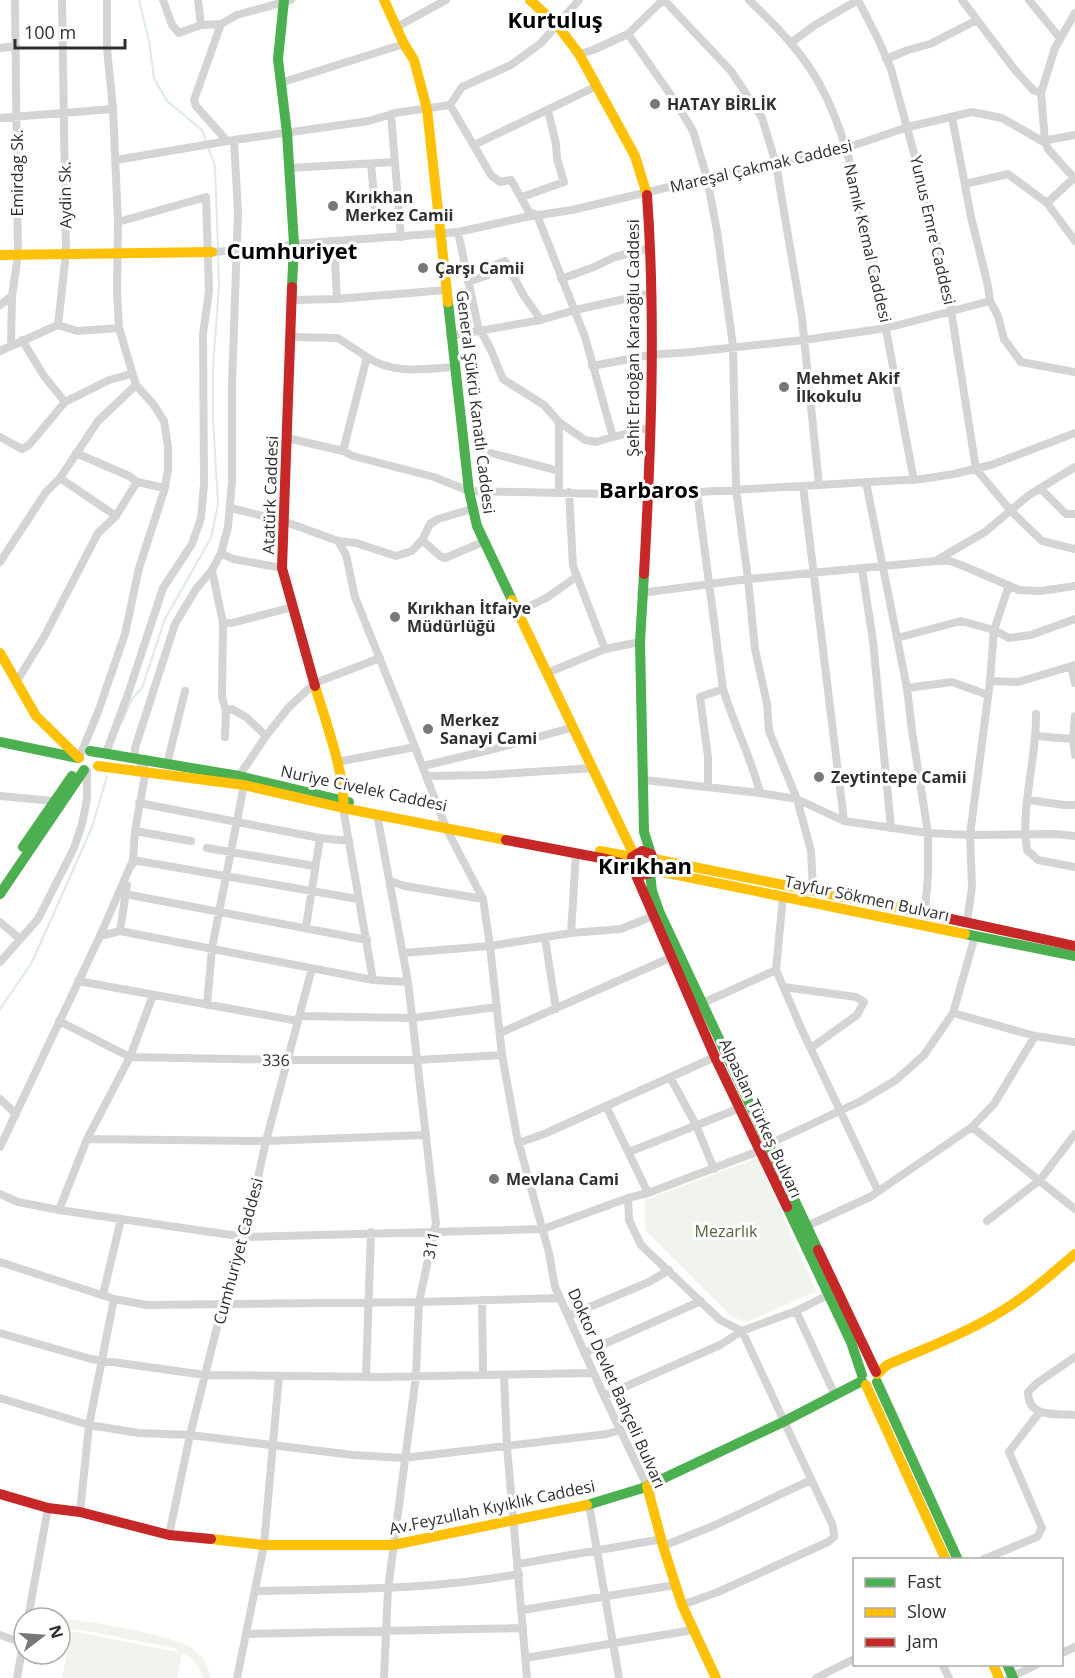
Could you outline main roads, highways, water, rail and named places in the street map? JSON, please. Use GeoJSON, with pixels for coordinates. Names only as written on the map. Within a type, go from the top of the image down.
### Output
{"type":"FeatureCollection","features":[{"type":"Feature","properties":{"kind":"main road","name":"General Şükrü Kanatlı Caddesi"},"geometry":{"type":"LineString","coordinates":[[384,0],[414,60],[427,109],[450,336],[472,509],[483,542],[574,727],[633,863]]}},
{"type":"Feature","properties":{"kind":"main road","name":"Şehit Erdoğan Karaoğlu Caddesi"},"geometry":{"type":"LineString","coordinates":[[530,0],[557,25],[579,54],[635,156],[647,192],[652,293],[648,495],[640,642],[644,832],[652,864]]}},
{"type":"Feature","properties":{"kind":"main road","name":"Atatürk Caddesi"},"geometry":{"type":"LineString","coordinates":[[286,1],[278,59],[287,133],[294,244],[282,568],[337,762],[344,805]]}},
{"type":"Feature","properties":{"kind":"main road"},"geometry":{"type":"LineString","coordinates":[[0,255],[210,252]]}},
{"type":"Feature","properties":{"kind":"main road"},"geometry":{"type":"LineString","coordinates":[[0,653],[36,716],[81,766]]}},
{"type":"Feature","properties":{"kind":"main road"},"geometry":{"type":"LineString","coordinates":[[0,742],[81,766]]}},
{"type":"Feature","properties":{"kind":"main road"},"geometry":{"type":"LineString","coordinates":[[0,749],[81,766]]}},
{"type":"Feature","properties":{"kind":"main road"},"geometry":{"type":"LineString","coordinates":[[0,894],[81,766],[83,753],[90,751],[97,755],[98,766]]}},
{"type":"Feature","properties":{"kind":"main road","name":"Nuriye Civelek Caddesi"},"geometry":{"type":"LineString","coordinates":[[90,751],[135,757],[242,780],[377,814],[445,824],[633,863]]}},
{"type":"Feature","properties":{"kind":"main road"},"geometry":{"type":"LineString","coordinates":[[0,882],[54,801],[81,766]]}},
{"type":"Feature","properties":{"kind":"main road","name":"Nuriye Civelek Caddesi"},"geometry":{"type":"LineString","coordinates":[[81,766],[94,770],[98,766],[242,780]]}},
{"type":"Feature","properties":{"kind":"main road","name":"Nuriye Civelek Caddesi"},"geometry":{"type":"LineString","coordinates":[[344,805],[609,852],[633,863],[644,875],[652,864],[642,851],[633,863]]}},
{"type":"Feature","properties":{"kind":"main road"},"geometry":{"type":"LineString","coordinates":[[609,852],[621,831]]}},
{"type":"Feature","properties":{"kind":"main road","name":"Alpaslan Türkeş Bulvarı"},"geometry":{"type":"LineString","coordinates":[[633,863],[653,916],[715,1057],[740,1108],[807,1226],[945,1558]]}},
{"type":"Feature","properties":{"kind":"main road","name":"Tayfur Sökmen Bulvarı"},"geometry":{"type":"LineString","coordinates":[[652,864],[813,890],[1075,946]]}},
{"type":"Feature","properties":{"kind":"main road","name":"Tayfur Sökmen Bulvarı"},"geometry":{"type":"LineString","coordinates":[[652,864],[783,896],[1075,956]]}},
{"type":"Feature","properties":{"kind":"main road","name":"Alpaslan Türkeş Bulvarı"},"geometry":{"type":"LineString","coordinates":[[652,864],[652,891],[659,911],[703,1004],[828,1295],[957,1558]]}},
{"type":"Feature","properties":{"kind":"main road","name":"Av.Feyzullah Kıyıklık Caddesi"},"geometry":{"type":"LineString","coordinates":[[0,1494],[48,1508],[80,1512],[169,1535],[264,1545],[393,1545],[589,1504],[645,1487],[783,1422],[870,1378],[887,1365],[976,1325],[1033,1291],[1075,1254]]}},
{"type":"Feature","properties":{"kind":"main road","name":"Doktor Devlet Bahçeli Bulvarı"},"geometry":{"type":"LineString","coordinates":[[645,1487],[687,1631],[702,1658],[709,1678]]}},
{"type":"Feature","properties":{"kind":"main road","name":"Doktor Devlet Bahçeli Bulvarı"},"geometry":{"type":"LineString","coordinates":[[673,1586],[716,1678]]}},
{"type":"Feature","properties":{"kind":"waterway"},"geometry":{"type":"LineString","coordinates":[[139,0],[149,41],[154,78],[167,101],[202,130],[215,166],[218,249]]}},
{"type":"Feature","properties":{"kind":"waterway"},"geometry":{"type":"LineString","coordinates":[[121,724],[132,699],[142,688],[165,619],[211,538],[218,504],[213,418],[213,368],[219,285],[218,255]]}},
{"type":"Feature","properties":{"kind":"waterway"},"geometry":{"type":"LineString","coordinates":[[0,1009],[31,964],[92,827],[107,776]]}},
{"type":"Feature","properties":{"kind":"place","name":"HATAY BİRLİK"},"geometry":{"type":"Point","coordinates":[655,104]}},
{"type":"Feature","properties":{"kind":"place","name":"Kırıkhan Merkez Camii"},"geometry":{"type":"Point","coordinates":[333,206]}},
{"type":"Feature","properties":{"kind":"place","name":"Çarşı Camii"},"geometry":{"type":"Point","coordinates":[423,268]}},
{"type":"Feature","properties":{"kind":"place","name":"Mehmet Akif İlkokulu"},"geometry":{"type":"Point","coordinates":[784,387]}},
{"type":"Feature","properties":{"kind":"place","name":"Kırıkhan İtfaiye Müdürlüğü"},"geometry":{"type":"Point","coordinates":[395,617]}},
{"type":"Feature","properties":{"kind":"place","name":"Merkez Sanayi Cami"},"geometry":{"type":"Point","coordinates":[428,729]}},
{"type":"Feature","properties":{"kind":"place","name":"Zeytintepe Camii"},"geometry":{"type":"Point","coordinates":[819,777]}},
{"type":"Feature","properties":{"kind":"place","name":"Mevlana Cami"},"geometry":{"type":"Point","coordinates":[494,1179]}},
{"type":"Feature","properties":{"kind":"district","name":"Kurtuluş"},"geometry":{"type":"Point","coordinates":[555,19]}},
{"type":"Feature","properties":{"kind":"district","name":"Cumhuriyet"},"geometry":{"type":"Point","coordinates":[292,250]}},
{"type":"Feature","properties":{"kind":"district","name":"Barbaros"},"geometry":{"type":"Point","coordinates":[649,489]}},
{"type":"Feature","properties":{"kind":"district","name":"Kırıkhan"},"geometry":{"type":"Point","coordinates":[645,865]}},
{"type":"Feature","properties":{"kind":"park label","name":"Mezarlık"},"geometry":{"type":"Point","coordinates":[726,1231]}}]}
